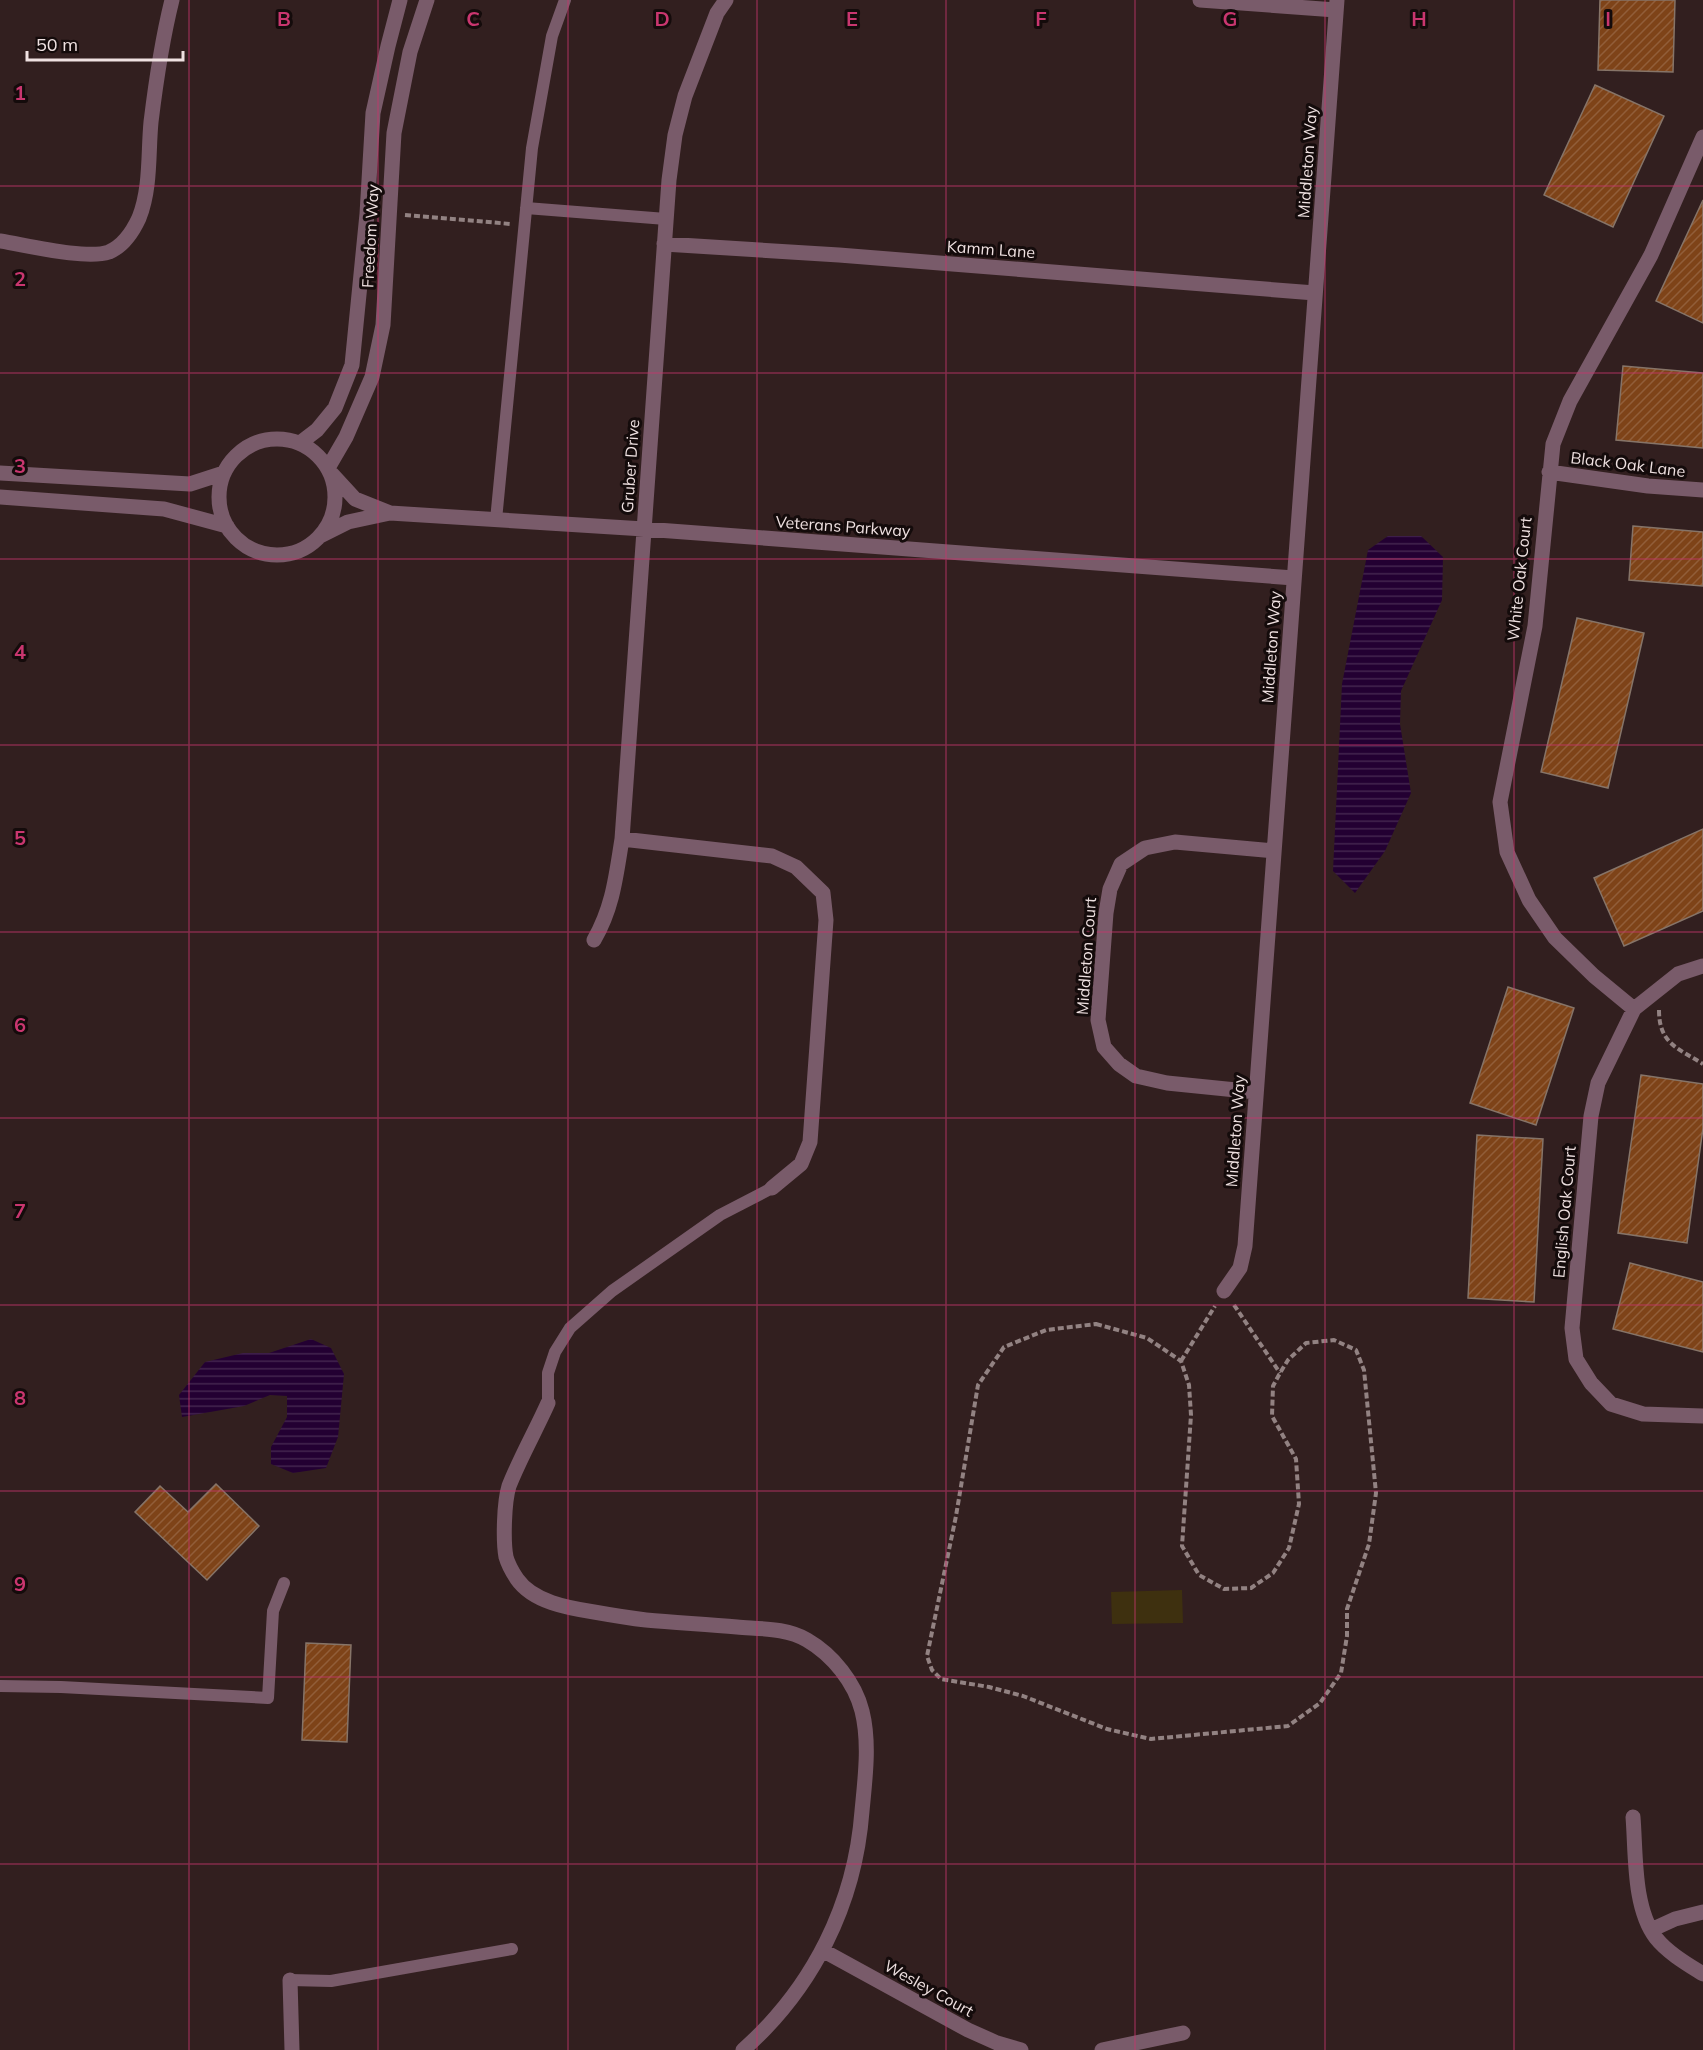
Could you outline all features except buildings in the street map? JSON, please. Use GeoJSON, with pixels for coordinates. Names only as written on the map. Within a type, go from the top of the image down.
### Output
{"type":"FeatureCollection","features":[{"type":"Feature","properties":{"kind":"street"},"geometry":{"type":"LineString","coordinates":[[0,241],[92,255],[110,251],[126,239],[139,217],[147,180],[151,124],[162,44],[172,0]]}},
{"type":"Feature","properties":{"kind":"street","name":"Freedom Way"},"geometry":{"type":"LineString","coordinates":[[300,443],[317,430],[335,408],[352,365],[367,214],[374,113],[400,0]]}},
{"type":"Feature","properties":{"kind":"street","name":"Freedom Way"},"geometry":{"type":"LineString","coordinates":[[329,470],[372,377],[383,325],[394,133],[410,52],[427,0]]}},
{"type":"Feature","properties":{"kind":"street","name":"Gruber Drive"},"geometry":{"type":"LineString","coordinates":[[594,940],[605,922],[612,903],[622,839],[664,244],[675,135],[685,96],[717,13],[726,0]]}},
{"type":"Feature","properties":{"kind":"street"},"geometry":{"type":"LineString","coordinates":[[1200,0],[1336,5]]}},
{"type":"Feature","properties":{"kind":"street","name":"Middleton Way"},"geometry":{"type":"LineString","coordinates":[[1224,1291],[1240,1268],[1245,1246],[1336,5]]}},
{"type":"Feature","properties":{"kind":"street","name":"White Oak Court"},"geometry":{"type":"LineString","coordinates":[[1634,1010],[1594,976],[1555,938],[1529,900],[1507,852],[1500,802],[1534,626],[1553,444],[1570,401],[1651,255],[1703,137]]}},
{"type":"Feature","properties":{"kind":"street","name":"Kamm Lane"},"geometry":{"type":"LineString","coordinates":[[664,244],[839,255],[1315,293]]}},
{"type":"Feature","properties":{"kind":"street"},"geometry":{"type":"LineString","coordinates":[[282,438],[300,443],[313,450],[329,470],[335,489],[335,507],[330,522],[320,536],[306,548],[289,554],[271,555],[253,550],[238,540],[226,526],[220,509],[219,491],[224,473],[233,458],[247,446],[264,440],[282,438]]}},
{"type":"Feature","properties":{"kind":"street","name":"Veterans Parkway"},"geometry":{"type":"LineString","coordinates":[[329,470],[355,499],[390,513]]}},
{"type":"Feature","properties":{"kind":"street","name":"Black Oak Lane"},"geometry":{"type":"LineString","coordinates":[[1549,472],[1648,486],[1703,490]]}},
{"type":"Feature","properties":{"kind":"street"},"geometry":{"type":"LineString","coordinates":[[0,473],[190,484],[224,473]]}},
{"type":"Feature","properties":{"kind":"street"},"geometry":{"type":"LineString","coordinates":[[0,497],[164,509],[226,526]]}},
{"type":"Feature","properties":{"kind":"street","name":"Veterans Parkway"},"geometry":{"type":"LineString","coordinates":[[320,536],[348,522],[390,513],[644,529],[1294,578]]}},
{"type":"Feature","properties":{"kind":"street"},"geometry":{"type":"LineString","coordinates":[[622,839],[772,856],[796,867],[823,893],[826,920],[810,1142],[801,1164],[772,1188]]}},
{"type":"Feature","properties":{"kind":"street","name":"Middleton Court"},"geometry":{"type":"LineString","coordinates":[[1256,1092],[1167,1083],[1136,1076],[1119,1064],[1104,1047],[1098,1020],[1106,913],[1110,888],[1122,864],[1145,848],[1175,842],[1274,851]]}},
{"type":"Feature","properties":{"kind":"street","name":"English Oak Court"},"geometry":{"type":"LineString","coordinates":[[1703,966],[1678,974],[1634,1010],[1598,1083],[1591,1116],[1572,1328],[1576,1359],[1591,1383],[1611,1404],[1643,1414],[1703,1416]]}},
{"type":"Feature","properties":{"kind":"street"},"geometry":{"type":"LineString","coordinates":[[548,1403],[508,1488],[504,1530],[506,1559],[518,1581],[538,1597],[572,1609],[646,1620],[780,1630],[806,1639],[827,1655],[853,1686],[862,1711],[866,1731],[866,1764],[860,1844],[848,1889],[822,1950],[792,1998],[762,2034],[743,2050]]}},
{"type":"Feature","properties":{"kind":"street"},"geometry":{"type":"LineString","coordinates":[[1633,1817],[1642,1912],[1651,1930],[1668,1950],[1703,1974]]}},
{"type":"Feature","properties":{"kind":"street"},"geometry":{"type":"LineString","coordinates":[[1651,1930],[1675,1918],[1703,1912]]}},
{"type":"Feature","properties":{"kind":"street","name":"Wesley Court"},"geometry":{"type":"LineString","coordinates":[[822,1950],[968,2030],[996,2043],[1021,2050]]}},
{"type":"Feature","properties":{"kind":"street"},"geometry":{"type":"LineString","coordinates":[[290,1980],[292,2050]]}},
{"type":"Feature","properties":{"kind":"street"},"geometry":{"type":"LineString","coordinates":[[1102,2050],[1182,2033]]}},
{"type":"Feature","properties":{"kind":"lane"},"geometry":{"type":"LineString","coordinates":[[496,520],[532,148],[552,36],[565,0]]}},
{"type":"Feature","properties":{"kind":"lane"},"geometry":{"type":"LineString","coordinates":[[526,208],[666,219]]}},
{"type":"Feature","properties":{"kind":"lane"},"geometry":{"type":"LineString","coordinates":[[367,214],[389,213]]}},
{"type":"Feature","properties":{"kind":"lane"},"geometry":{"type":"LineString","coordinates":[[548,1403],[548,1373],[555,1352],[570,1328],[612,1291],[720,1215],[772,1188]]}},
{"type":"Feature","properties":{"kind":"lane"},"geometry":{"type":"LineString","coordinates":[[0,1686],[268,1698],[273,1611],[284,1583]]}},
{"type":"Feature","properties":{"kind":"lane"},"geometry":{"type":"LineString","coordinates":[[290,1980],[331,1982],[512,1949]]}},
{"type":"Feature","properties":{"kind":"path"},"geometry":{"type":"LineString","coordinates":[[389,213],[524,225]]}},
{"type":"Feature","properties":{"kind":"path"},"geometry":{"type":"LineString","coordinates":[[1634,1010],[1659,1010],[1659,1021],[1669,1044],[1703,1064]]}},
{"type":"Feature","properties":{"kind":"path"},"geometry":{"type":"LineString","coordinates":[[1181,1361],[1224,1291],[1280,1373]]}},
{"type":"Feature","properties":{"kind":"path"},"geometry":{"type":"LineString","coordinates":[[1096,1324],[1147,1338],[1181,1361],[1189,1384],[1191,1415],[1182,1546],[1199,1575],[1224,1589],[1251,1588],[1273,1573],[1289,1548],[1299,1504],[1296,1459],[1272,1416],[1273,1386],[1288,1360],[1306,1342],[1334,1340],[1356,1350],[1364,1370],[1376,1493],[1369,1545],[1347,1610],[1347,1636],[1341,1673],[1320,1703],[1288,1726],[1151,1739],[1107,1729],[1023,1696],[990,1687],[941,1679],[932,1670],[927,1656],[956,1516],[978,1384],[1004,1347],[1046,1330],[1096,1324]]}},
{"type":"Feature","properties":{"kind":"shaded area"},"geometry":{"type":"Polygon","coordinates":[[[1388,536],[1421,536],[1443,557],[1442,600],[1401,691],[1400,724],[1411,793],[1385,851],[1355,893],[1333,871],[1342,684],[1368,550],[1388,536]]]}},
{"type":"Feature","properties":{"kind":"shaded area"},"geometry":{"type":"Polygon","coordinates":[[[311,1339],[331,1348],[344,1374],[338,1437],[326,1468],[293,1473],[271,1464],[271,1447],[287,1417],[287,1396],[270,1395],[244,1406],[182,1417],[179,1395],[205,1362],[243,1353],[269,1353],[311,1339]]]}},
{"type":"Feature","properties":{"kind":"shaded area"},"geometry":{"type":"Polygon","coordinates":[[[1182,1590],[1183,1623],[1112,1624],[1111,1592],[1182,1590]]]}}]}
